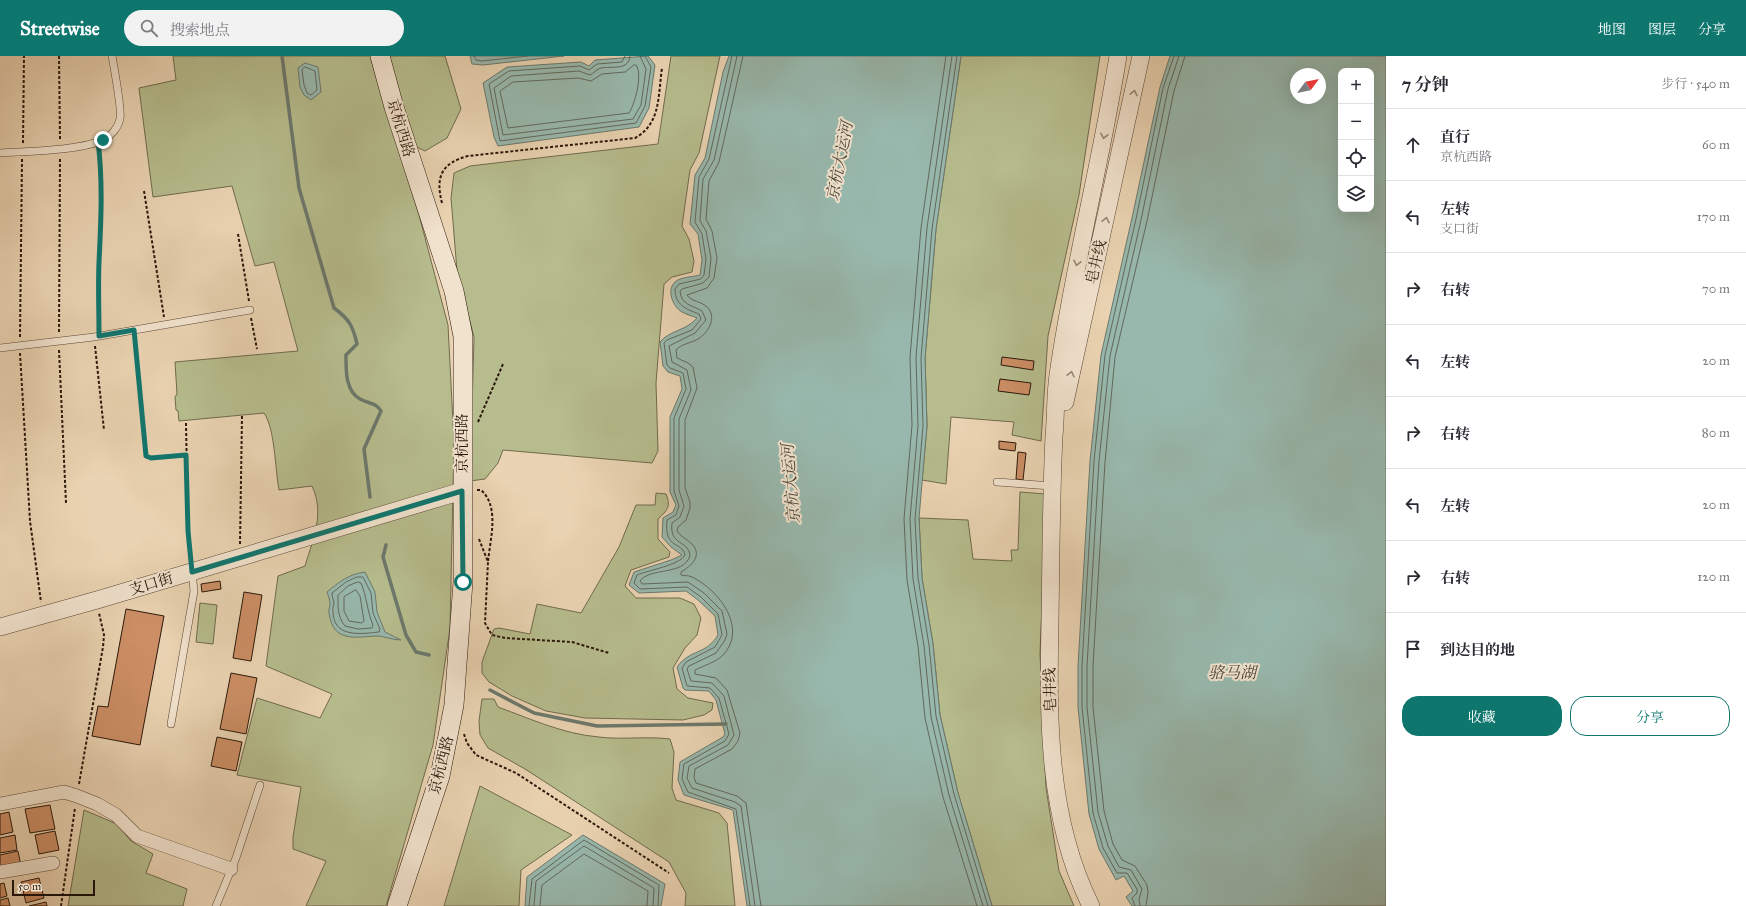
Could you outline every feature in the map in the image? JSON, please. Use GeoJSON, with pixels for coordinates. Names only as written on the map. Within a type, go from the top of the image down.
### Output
{"type":"FeatureCollection","features":[{"type":"Feature","properties":{"kind":"main road","name":"京杭西路"},"geometry":{"type":"LineString","coordinates":[[380,56],[394,107],[454,291],[463,336],[463,582],[454,705],[440,776],[397,906]]}},
{"type":"Feature","properties":{"kind":"street","name":"皂井线"},"geometry":{"type":"LineString","coordinates":[[1091,906],[1080,884],[1067,843],[1056,792],[1051,755],[1050,647],[1052,486],[1058,377],[1075,274],[1110,104],[1118,56]]}},
{"type":"Feature","properties":{"kind":"street","name":"皂井线"},"geometry":{"type":"LineString","coordinates":[[1053,467],[1066,395],[1141,56]]}},
{"type":"Feature","properties":{"kind":"street","name":"支口街"},"geometry":{"type":"LineString","coordinates":[[0,627],[97,600],[462,491]]}},
{"type":"Feature","properties":{"kind":"street"},"geometry":{"type":"LineString","coordinates":[[0,804],[64,792],[98,804],[116,815],[137,836],[231,870]]}},
{"type":"Feature","properties":{"kind":"street"},"geometry":{"type":"LineString","coordinates":[[0,872],[53,863]]}},
{"type":"Feature","properties":{"kind":"lane"},"geometry":{"type":"LineString","coordinates":[[0,153],[60,148],[103,140],[112,133],[121,118],[112,56]]}},
{"type":"Feature","properties":{"kind":"lane"},"geometry":{"type":"LineString","coordinates":[[0,348],[96,336],[250,310]]}},
{"type":"Feature","properties":{"kind":"lane"},"geometry":{"type":"LineString","coordinates":[[997,482],[1052,486]]}},
{"type":"Feature","properties":{"kind":"lane"},"geometry":{"type":"LineString","coordinates":[[171,724],[194,591],[192,572]]}},
{"type":"Feature","properties":{"kind":"lane"},"geometry":{"type":"LineString","coordinates":[[216,906],[231,870],[260,785]]}},
{"type":"Feature","properties":{"kind":"path"},"geometry":{"type":"LineString","coordinates":[[60,56],[59,341],[66,503]]}},
{"type":"Feature","properties":{"kind":"path"},"geometry":{"type":"LineString","coordinates":[[443,205],[440,193],[440,178],[444,168],[454,160],[468,156],[634,138],[645,133],[654,120],[662,68]]}},
{"type":"Feature","properties":{"kind":"path"},"geometry":{"type":"LineString","coordinates":[[98,141],[101,173],[102,223],[96,336],[104,430]]}},
{"type":"Feature","properties":{"kind":"path"},"geometry":{"type":"LineString","coordinates":[[144,191],[165,324]]}},
{"type":"Feature","properties":{"kind":"path"},"geometry":{"type":"LineString","coordinates":[[238,234],[256,349]]}},
{"type":"Feature","properties":{"kind":"path"},"geometry":{"type":"LineString","coordinates":[[134,330],[146,456],[151,458],[186,455]]}},
{"type":"Feature","properties":{"kind":"path"},"geometry":{"type":"LineString","coordinates":[[475,429],[504,364]]}},
{"type":"Feature","properties":{"kind":"path"},"geometry":{"type":"LineString","coordinates":[[240,557],[242,415]]}},
{"type":"Feature","properties":{"kind":"path"},"geometry":{"type":"LineString","coordinates":[[186,423],[188,531],[192,572]]}},
{"type":"Feature","properties":{"kind":"path"},"geometry":{"type":"LineString","coordinates":[[462,491],[481,490],[488,496],[492,508],[485,623],[492,635],[505,638],[572,642],[609,653]]}},
{"type":"Feature","properties":{"kind":"path"},"geometry":{"type":"LineString","coordinates":[[477,535],[488,562]]}},
{"type":"Feature","properties":{"kind":"path"},"geometry":{"type":"LineString","coordinates":[[61,906],[77,796],[103,647],[104,635],[97,600]]}},
{"type":"Feature","properties":{"kind":"path"},"geometry":{"type":"LineString","coordinates":[[464,733],[467,743],[476,755],[516,773],[669,873]]}},
{"type":"Feature","properties":{"kind":"green space"},"geometry":{"type":"Polygon","coordinates":[[[173,56],[370,56],[419,215],[448,325],[454,442],[450,628],[433,745],[386,906],[306,906],[326,861],[293,849],[293,837],[301,787],[237,775],[257,698],[320,718],[332,694],[266,666],[278,576],[305,566],[314,536],[318,516],[318,507],[312,486],[279,490],[273,439],[268,420],[264,413],[179,421],[175,397],[177,394],[175,362],[298,351],[274,262],[255,266],[232,186],[153,197],[139,88],[176,80],[173,56]]]}},
{"type":"Feature","properties":{"kind":"green space"},"geometry":{"type":"Polygon","coordinates":[[[387,56],[445,56],[461,109],[447,138],[425,151],[412,145],[387,56]]]}},
{"type":"Feature","properties":{"kind":"green space"},"geometry":{"type":"Polygon","coordinates":[[[671,56],[720,56],[699,153],[690,170],[682,226],[689,239],[694,261],[692,272],[672,277],[664,284],[656,383],[658,451],[652,463],[503,450],[498,463],[485,479],[470,481],[474,337],[457,271],[451,198],[454,173],[470,166],[658,144],[671,56]]]}},
{"type":"Feature","properties":{"kind":"green space"},"geometry":{"type":"Polygon","coordinates":[[[961,56],[1100,56],[1079,195],[1048,336],[1041,441],[1012,435],[1014,422],[951,417],[946,484],[922,480],[927,426],[925,358],[936,229],[961,56]]]}},
{"type":"Feature","properties":{"kind":"green space"},"geometry":{"type":"Polygon","coordinates":[[[1020,492],[1046,494],[1040,654],[1046,788],[1059,871],[1074,906],[992,906],[958,793],[940,715],[933,644],[922,578],[919,518],[968,520],[973,559],[1012,561],[1011,550],[1018,550],[1020,492]]]}},
{"type":"Feature","properties":{"kind":"green space"},"geometry":{"type":"Polygon","coordinates":[[[656,493],[666,494],[668,502],[668,508],[658,519],[658,539],[670,552],[669,557],[631,570],[625,586],[636,598],[680,598],[694,604],[701,618],[697,635],[685,648],[673,668],[677,689],[688,698],[713,703],[712,710],[704,715],[683,720],[585,718],[546,711],[512,696],[489,682],[482,673],[482,662],[494,629],[499,628],[530,634],[537,604],[581,613],[619,547],[636,505],[655,505],[656,493]]]}},
{"type":"Feature","properties":{"kind":"green space"},"geometry":{"type":"Polygon","coordinates":[[[200,603],[217,605],[213,644],[196,642],[200,603]]]}},
{"type":"Feature","properties":{"kind":"green space"},"geometry":{"type":"Polygon","coordinates":[[[482,699],[494,699],[498,707],[573,733],[608,738],[670,739],[674,752],[672,788],[676,800],[719,813],[727,823],[735,906],[685,906],[686,893],[669,862],[525,769],[488,748],[480,735],[479,721],[482,699]]]}},
{"type":"Feature","properties":{"kind":"green space"},"geometry":{"type":"Polygon","coordinates":[[[480,786],[572,835],[521,870],[519,906],[444,906],[480,786]]]}},
{"type":"Feature","properties":{"kind":"green space"},"geometry":{"type":"Polygon","coordinates":[[[84,810],[117,824],[131,841],[153,854],[146,873],[187,889],[183,906],[68,906],[84,810]]]}},
{"type":"Feature","properties":{"kind":"water"},"geometry":{"type":"Polygon","coordinates":[[[470,56],[564,56],[483,65],[472,64],[470,56]]]}},
{"type":"Feature","properties":{"kind":"water"},"geometry":{"type":"Polygon","coordinates":[[[648,56],[655,65],[649,108],[639,127],[498,146],[494,137],[483,83],[507,67],[581,62],[589,66],[595,60],[648,56]]]}},
{"type":"Feature","properties":{"kind":"water","name":"京杭大运河"},"geometry":{"type":"Polygon","coordinates":[[[729,56],[961,56],[936,229],[925,358],[927,426],[919,518],[922,578],[933,644],[940,715],[958,793],[992,906],[747,906],[733,810],[684,795],[678,780],[680,762],[723,737],[725,734],[716,700],[709,691],[685,690],[683,688],[677,667],[687,657],[708,646],[718,635],[715,616],[686,591],[639,593],[629,585],[634,572],[682,555],[671,547],[662,537],[663,518],[673,512],[676,505],[670,492],[670,417],[682,389],[680,376],[668,372],[663,366],[660,342],[668,335],[688,326],[697,318],[679,310],[673,302],[671,289],[672,285],[677,280],[700,275],[702,260],[698,234],[690,224],[695,175],[705,158],[723,72],[729,56]]]}},
{"type":"Feature","properties":{"kind":"water","name":"骆马湖"},"geometry":{"type":"Polygon","coordinates":[[[1170,56],[1386,56],[1386,906],[1132,906],[1126,897],[1133,891],[1124,876],[1116,880],[1099,849],[1089,814],[1078,707],[1078,666],[1090,461],[1101,355],[1160,87],[1170,56]]]}},
{"type":"Feature","properties":{"kind":"water"},"geometry":{"type":"Polygon","coordinates":[[[305,63],[318,67],[321,92],[311,100],[304,95],[300,87],[298,68],[305,63]]]}},
{"type":"Feature","properties":{"kind":"water"},"geometry":{"type":"Polygon","coordinates":[[[365,572],[375,592],[377,612],[385,632],[401,640],[380,636],[346,636],[340,634],[331,623],[329,612],[330,602],[327,592],[349,577],[365,572]]]}},
{"type":"Feature","properties":{"kind":"water"},"geometry":{"type":"Polygon","coordinates":[[[583,835],[665,884],[661,906],[525,906],[527,877],[583,835]]]}},
{"type":"Feature","properties":{"kind":"building"},"geometry":{"type":"Polygon","coordinates":[[[1002,357],[1034,361],[1033,370],[1001,365],[1002,357]]]}},
{"type":"Feature","properties":{"kind":"building"},"geometry":{"type":"Polygon","coordinates":[[[1000,379],[1031,383],[1029,395],[998,391],[1000,379]]]}},
{"type":"Feature","properties":{"kind":"building"},"geometry":{"type":"Polygon","coordinates":[[[999,441],[1016,443],[1015,451],[999,449],[999,441]]]}},
{"type":"Feature","properties":{"kind":"building"},"geometry":{"type":"Polygon","coordinates":[[[1018,452],[1026,453],[1023,480],[1016,479],[1018,452]]]}},
{"type":"Feature","properties":{"kind":"building"},"geometry":{"type":"Polygon","coordinates":[[[220,581],[221,589],[202,592],[201,584],[220,581]]]}},
{"type":"Feature","properties":{"kind":"building"},"geometry":{"type":"Polygon","coordinates":[[[244,592],[262,595],[251,661],[233,658],[244,592]]]}},
{"type":"Feature","properties":{"kind":"building"},"geometry":{"type":"Polygon","coordinates":[[[126,609],[164,616],[140,745],[92,736],[98,706],[108,707],[126,609]]]}},
{"type":"Feature","properties":{"kind":"building"},"geometry":{"type":"Polygon","coordinates":[[[231,673],[257,678],[246,734],[220,729],[231,673]]]}},
{"type":"Feature","properties":{"kind":"building"},"geometry":{"type":"Polygon","coordinates":[[[217,737],[242,742],[236,771],[211,766],[217,737]]]}},
{"type":"Feature","properties":{"kind":"building"},"geometry":{"type":"Polygon","coordinates":[[[50,805],[55,829],[30,833],[25,809],[50,805]]]}},
{"type":"Feature","properties":{"kind":"building"},"geometry":{"type":"Polygon","coordinates":[[[9,812],[13,832],[0,835],[0,814],[9,812]]]}},
{"type":"Feature","properties":{"kind":"building"},"geometry":{"type":"Polygon","coordinates":[[[55,831],[59,850],[39,854],[35,835],[55,831]]]}},
{"type":"Feature","properties":{"kind":"building"},"geometry":{"type":"Polygon","coordinates":[[[15,835],[17,850],[0,853],[0,838],[15,835]]]}},
{"type":"Feature","properties":{"kind":"building"},"geometry":{"type":"Polygon","coordinates":[[[18,851],[21,866],[0,870],[0,855],[18,851]]]}},
{"type":"Feature","properties":{"kind":"building"},"geometry":{"type":"Polygon","coordinates":[[[39,878],[44,898],[26,903],[21,882],[39,878]]]}},
{"type":"Feature","properties":{"kind":"building"},"geometry":{"type":"Polygon","coordinates":[[[4,883],[7,896],[0,898],[0,884],[4,883]]]}},
{"type":"Feature","properties":{"kind":"building"},"geometry":{"type":"Polygon","coordinates":[[[8,898],[10,906],[0,906],[0,900],[8,898]]]}},
{"type":"Feature","properties":{"kind":"building"},"geometry":{"type":"Polygon","coordinates":[[[46,902],[47,906],[29,906],[46,902]]]}},
{"type":"Feature","properties":{"kind":"waterway"},"geometry":{"type":"LineString","coordinates":[[282,56],[299,188],[334,308],[350,323],[357,344],[346,355],[347,379],[351,391],[355,395],[363,401],[379,408],[381,411],[364,449],[370,497]]}},
{"type":"Feature","properties":{"kind":"waterway"},"geometry":{"type":"LineString","coordinates":[[386,545],[383,557],[406,635],[416,652],[429,655]]}},
{"type":"Feature","properties":{"kind":"waterway"},"geometry":{"type":"LineString","coordinates":[[490,690],[534,713],[597,726],[726,724]]}},
{"type":"Feature","properties":{"kind":"route"},"geometry":{"type":"LineString","coordinates":[[103,140],[98,141],[101,173],[102,223],[99,263],[99,336],[134,330],[146,456],[151,458],[186,455],[188,531],[192,572],[462,491],[463,582]]}}]}
